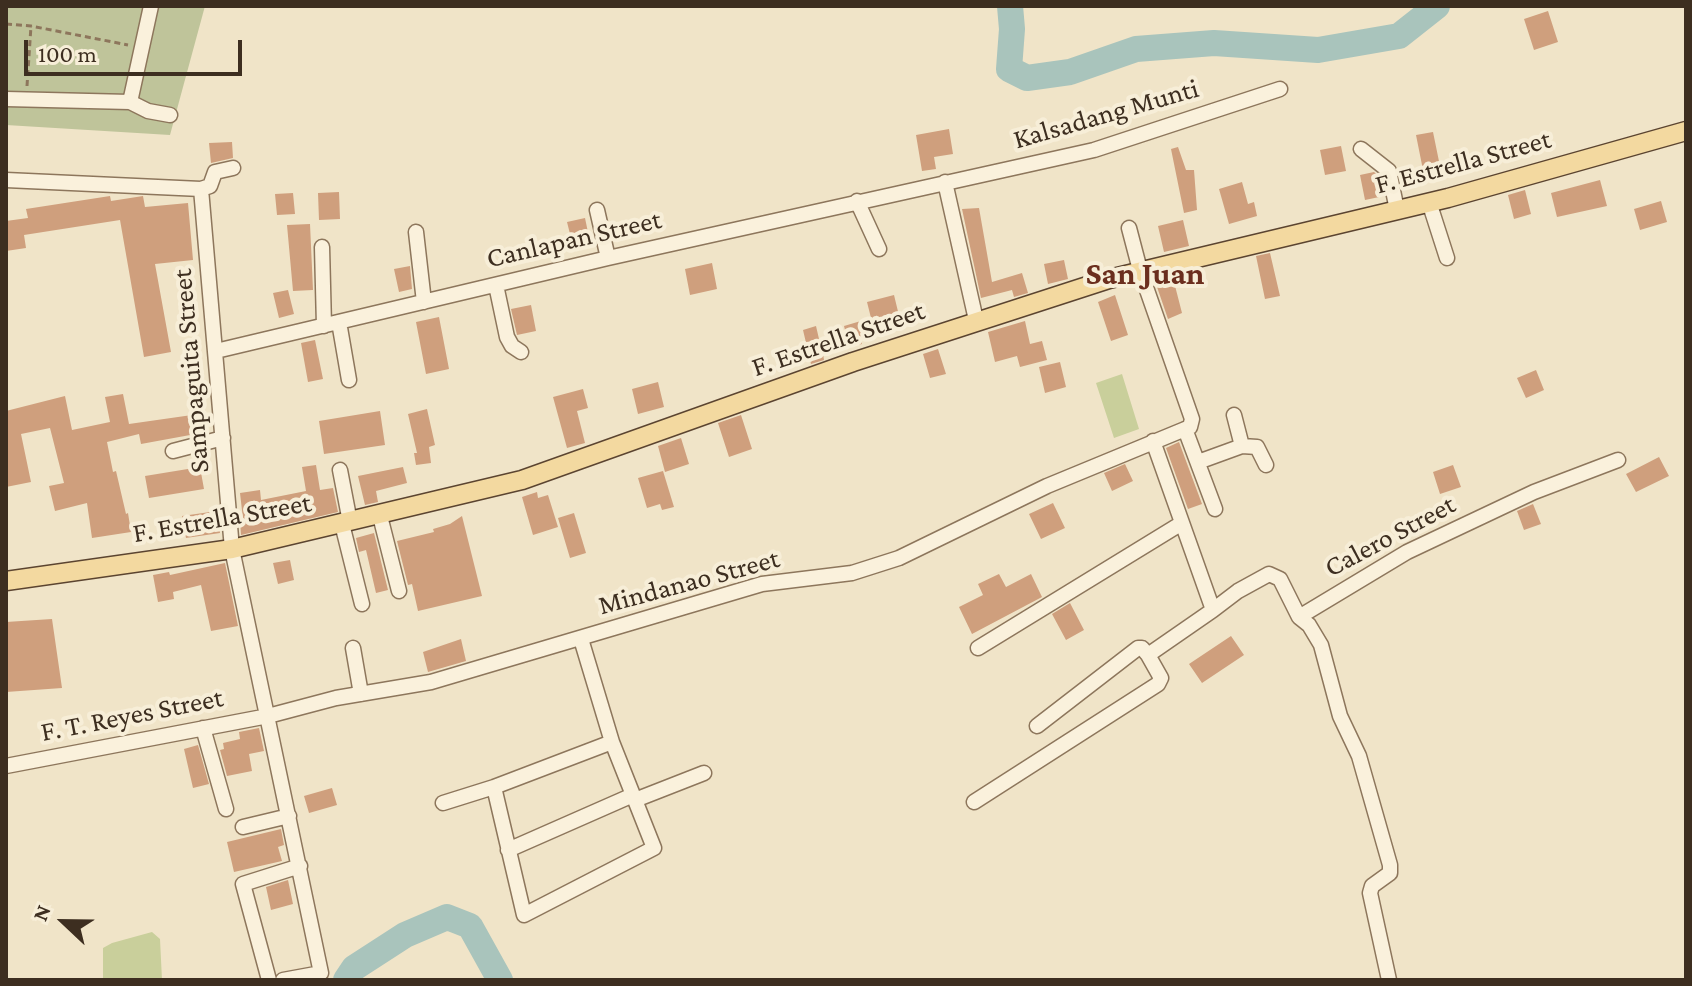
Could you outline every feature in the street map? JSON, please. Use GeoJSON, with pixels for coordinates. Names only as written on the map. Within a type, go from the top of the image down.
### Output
{"type":"FeatureCollection","features":[{"type":"Feature","properties":{"kind":"main road","name":"F. Estrella Street"},"geometry":{"type":"LineString","coordinates":[[6,581],[232,549],[522,480],[976,320],[1140,270],[1429,202],[1686,131]]}},
{"type":"Feature","properties":{"kind":"street"},"geometry":{"type":"LineString","coordinates":[[130,102],[151,6]]}},
{"type":"Feature","properties":{"kind":"street","name":"Kalsadang Munti"},"geometry":{"type":"LineString","coordinates":[[945,182],[1094,150],[1280,89]]}},
{"type":"Feature","properties":{"kind":"street"},"geometry":{"type":"LineString","coordinates":[[6,99],[130,102],[148,111],[170,115]]}},
{"type":"Feature","properties":{"kind":"street"},"geometry":{"type":"LineString","coordinates":[[1361,149],[1389,171],[1397,210]]}},
{"type":"Feature","properties":{"kind":"street"},"geometry":{"type":"LineString","coordinates":[[6,180],[201,189],[210,186],[215,172],[233,168]]}},
{"type":"Feature","properties":{"kind":"street"},"geometry":{"type":"LineString","coordinates":[[945,182],[976,320]]}},
{"type":"Feature","properties":{"kind":"street","name":"Canlapan Street"},"geometry":{"type":"LineString","coordinates":[[216,351],[945,182]]}},
{"type":"Feature","properties":{"kind":"street","name":"Sampaguita Street"},"geometry":{"type":"LineString","coordinates":[[201,189],[232,549],[321,973],[283,980]]}},
{"type":"Feature","properties":{"kind":"street"},"geometry":{"type":"LineString","coordinates":[[857,201],[879,249]]}},
{"type":"Feature","properties":{"kind":"street"},"geometry":{"type":"LineString","coordinates":[[1429,202],[1447,258]]}},
{"type":"Feature","properties":{"kind":"street"},"geometry":{"type":"LineString","coordinates":[[597,210],[608,258]]}},
{"type":"Feature","properties":{"kind":"street"},"geometry":{"type":"LineString","coordinates":[[1129,228],[1140,270],[1192,419],[1190,427],[1185,429],[1215,509]]}},
{"type":"Feature","properties":{"kind":"street"},"geometry":{"type":"LineString","coordinates":[[416,232],[424,302]]}},
{"type":"Feature","properties":{"kind":"street"},"geometry":{"type":"LineString","coordinates":[[322,247],[324,326]]}},
{"type":"Feature","properties":{"kind":"street"},"geometry":{"type":"LineString","coordinates":[[496,285],[507,337],[512,346],[521,352]]}},
{"type":"Feature","properties":{"kind":"street"},"geometry":{"type":"LineString","coordinates":[[339,322],[349,380]]}},
{"type":"Feature","properties":{"kind":"street"},"geometry":{"type":"LineString","coordinates":[[1234,415],[1242,446]]}},
{"type":"Feature","properties":{"kind":"street","name":"Mindanao Street"},"geometry":{"type":"LineString","coordinates":[[268,716],[444,679],[762,584],[852,573],[899,558],[1047,486],[1185,429]]}},
{"type":"Feature","properties":{"kind":"street"},"geometry":{"type":"LineString","coordinates":[[173,451],[223,438]]}},
{"type":"Feature","properties":{"kind":"street"},"geometry":{"type":"LineString","coordinates":[[1153,441],[1213,610]]}},
{"type":"Feature","properties":{"kind":"street"},"geometry":{"type":"LineString","coordinates":[[1198,462],[1242,446],[1257,447],[1266,465]]}},
{"type":"Feature","properties":{"kind":"street","name":"Calero Street"},"geometry":{"type":"LineString","coordinates":[[1299,617],[1407,552],[1534,492],[1618,460]]}},
{"type":"Feature","properties":{"kind":"street"},"geometry":{"type":"LineString","coordinates":[[340,470],[346,523],[362,604]]}},
{"type":"Feature","properties":{"kind":"street"},"geometry":{"type":"LineString","coordinates":[[380,516],[399,591]]}},
{"type":"Feature","properties":{"kind":"street"},"geometry":{"type":"LineString","coordinates":[[978,648],[1182,523]]}},
{"type":"Feature","properties":{"kind":"street"},"geometry":{"type":"LineString","coordinates":[[1148,655],[1238,591],[1269,574],[1280,579],[1299,617],[1309,625],[1321,645],[1340,716],[1359,756],[1390,865],[1390,873],[1372,886],[1370,893],[1389,980]]}},
{"type":"Feature","properties":{"kind":"street"},"geometry":{"type":"LineString","coordinates":[[494,787],[524,915],[654,848],[612,742],[581,639]]}},
{"type":"Feature","properties":{"kind":"street"},"geometry":{"type":"LineString","coordinates":[[353,648],[361,694]]}},
{"type":"Feature","properties":{"kind":"street"},"geometry":{"type":"LineString","coordinates":[[974,802],[1158,684],[1161,678],[1148,655],[1138,648],[1037,726]]}},
{"type":"Feature","properties":{"kind":"street","name":"F. T. Reyes Street"},"geometry":{"type":"LineString","coordinates":[[6,766],[268,716]]}},
{"type":"Feature","properties":{"kind":"street"},"geometry":{"type":"LineString","coordinates":[[203,728],[226,809]]}},
{"type":"Feature","properties":{"kind":"street"},"geometry":{"type":"LineString","coordinates":[[443,803],[612,742]]}},
{"type":"Feature","properties":{"kind":"street"},"geometry":{"type":"LineString","coordinates":[[508,850],[704,773]]}},
{"type":"Feature","properties":{"kind":"street"},"geometry":{"type":"LineString","coordinates":[[243,827],[289,816]]}},
{"type":"Feature","properties":{"kind":"street"},"geometry":{"type":"LineString","coordinates":[[269,980],[243,884],[300,866]]}},
{"type":"Feature","properties":{"kind":"path"},"geometry":{"type":"LineString","coordinates":[[6,24],[142,48]]}},
{"type":"Feature","properties":{"kind":"path"},"geometry":{"type":"LineString","coordinates":[[26,100],[31,26]]}},
{"type":"Feature","properties":{"kind":"green space"},"geometry":{"type":"Polygon","coordinates":[[[6,6],[205,6],[170,135],[6,125],[6,6]]]}},
{"type":"Feature","properties":{"kind":"green space"},"geometry":{"type":"Polygon","coordinates":[[[1122,374],[1139,429],[1114,438],[1096,383],[1122,374]]]}},
{"type":"Feature","properties":{"kind":"green space"},"geometry":{"type":"Polygon","coordinates":[[[152,932],[160,939],[162,980],[103,980],[103,948],[152,932]]]}},
{"type":"Feature","properties":{"kind":"building"},"geometry":{"type":"Polygon","coordinates":[[[1548,11],[1558,42],[1534,50],[1524,19],[1548,11]]]}},
{"type":"Feature","properties":{"kind":"building"},"geometry":{"type":"Polygon","coordinates":[[[949,129],[953,154],[934,157],[936,169],[922,171],[916,135],[949,129]]]}},
{"type":"Feature","properties":{"kind":"building"},"geometry":{"type":"Polygon","coordinates":[[[1433,132],[1442,176],[1425,180],[1416,135],[1433,132]]]}},
{"type":"Feature","properties":{"kind":"building"},"geometry":{"type":"Polygon","coordinates":[[[232,142],[233,158],[211,163],[209,143],[232,142]]]}},
{"type":"Feature","properties":{"kind":"building"},"geometry":{"type":"Polygon","coordinates":[[[1341,146],[1346,171],[1325,175],[1320,150],[1341,146]]]}},
{"type":"Feature","properties":{"kind":"building"},"geometry":{"type":"Polygon","coordinates":[[[1178,147],[1186,170],[1194,170],[1197,210],[1184,213],[1171,149],[1178,147]]]}},
{"type":"Feature","properties":{"kind":"building"},"geometry":{"type":"Polygon","coordinates":[[[1374,172],[1380,177],[1384,196],[1365,200],[1360,175],[1374,172]]]}},
{"type":"Feature","properties":{"kind":"building"},"geometry":{"type":"Polygon","coordinates":[[[1600,180],[1607,206],[1557,217],[1551,193],[1600,180]]]}},
{"type":"Feature","properties":{"kind":"building"},"geometry":{"type":"Polygon","coordinates":[[[1242,182],[1248,204],[1254,202],[1257,216],[1229,224],[1219,189],[1242,182]]]}},
{"type":"Feature","properties":{"kind":"building"},"geometry":{"type":"Polygon","coordinates":[[[1525,190],[1531,214],[1514,219],[1508,195],[1525,190]]]}},
{"type":"Feature","properties":{"kind":"building"},"geometry":{"type":"Polygon","coordinates":[[[339,192],[340,219],[319,220],[318,193],[339,192]]]}},
{"type":"Feature","properties":{"kind":"building"},"geometry":{"type":"Polygon","coordinates":[[[293,193],[295,214],[277,215],[275,194],[293,193]]]}},
{"type":"Feature","properties":{"kind":"building"},"geometry":{"type":"Polygon","coordinates":[[[110,196],[111,201],[143,196],[145,207],[188,203],[193,260],[155,264],[171,352],[144,357],[120,220],[24,235],[26,248],[6,251],[6,221],[28,218],[26,209],[110,196]]]}},
{"type":"Feature","properties":{"kind":"building"},"geometry":{"type":"Polygon","coordinates":[[[1661,201],[1667,222],[1640,230],[1634,209],[1661,201]]]}},
{"type":"Feature","properties":{"kind":"building"},"geometry":{"type":"Polygon","coordinates":[[[979,208],[992,282],[1022,273],[1028,293],[1014,297],[1012,290],[981,298],[962,209],[979,208]]]}},
{"type":"Feature","properties":{"kind":"building"},"geometry":{"type":"Polygon","coordinates":[[[585,218],[590,242],[573,246],[567,222],[585,218]]]}},
{"type":"Feature","properties":{"kind":"building"},"geometry":{"type":"Polygon","coordinates":[[[1183,220],[1189,246],[1164,252],[1158,226],[1183,220]]]}},
{"type":"Feature","properties":{"kind":"building"},"geometry":{"type":"Polygon","coordinates":[[[310,224],[313,290],[293,291],[287,225],[310,224]]]}},
{"type":"Feature","properties":{"kind":"building"},"geometry":{"type":"Polygon","coordinates":[[[1270,253],[1280,296],[1265,299],[1256,256],[1270,253]]]}},
{"type":"Feature","properties":{"kind":"building"},"geometry":{"type":"Polygon","coordinates":[[[1064,260],[1068,279],[1048,284],[1044,264],[1064,260]]]}},
{"type":"Feature","properties":{"kind":"building"},"geometry":{"type":"Polygon","coordinates":[[[712,263],[717,289],[690,295],[685,269],[712,263]]]}},
{"type":"Feature","properties":{"kind":"building"},"geometry":{"type":"Polygon","coordinates":[[[410,266],[412,289],[399,292],[394,269],[410,266]]]}},
{"type":"Feature","properties":{"kind":"building"},"geometry":{"type":"Polygon","coordinates":[[[1173,278],[1182,313],[1168,319],[1156,284],[1173,278]]]}},
{"type":"Feature","properties":{"kind":"building"},"geometry":{"type":"Polygon","coordinates":[[[288,290],[294,314],[279,318],[273,293],[288,290]]]}},
{"type":"Feature","properties":{"kind":"building"},"geometry":{"type":"Polygon","coordinates":[[[894,295],[902,328],[860,338],[862,344],[823,354],[824,360],[811,364],[803,330],[816,326],[819,339],[846,334],[844,326],[871,318],[867,302],[894,295]]]}},
{"type":"Feature","properties":{"kind":"building"},"geometry":{"type":"Polygon","coordinates":[[[1115,295],[1128,335],[1111,341],[1098,302],[1115,295]]]}},
{"type":"Feature","properties":{"kind":"building"},"geometry":{"type":"Polygon","coordinates":[[[531,305],[536,331],[517,335],[511,309],[531,305]]]}},
{"type":"Feature","properties":{"kind":"building"},"geometry":{"type":"Polygon","coordinates":[[[439,317],[449,369],[426,374],[416,322],[439,317]]]}},
{"type":"Feature","properties":{"kind":"building"},"geometry":{"type":"Polygon","coordinates":[[[1025,321],[1030,344],[1042,341],[1047,360],[1020,367],[1017,356],[995,362],[988,332],[1025,321]]]}},
{"type":"Feature","properties":{"kind":"building"},"geometry":{"type":"Polygon","coordinates":[[[315,340],[323,379],[308,382],[301,343],[315,340]]]}},
{"type":"Feature","properties":{"kind":"building"},"geometry":{"type":"Polygon","coordinates":[[[938,349],[946,374],[930,378],[923,354],[938,349]]]}},
{"type":"Feature","properties":{"kind":"building"},"geometry":{"type":"Polygon","coordinates":[[[1060,362],[1066,387],[1045,393],[1039,367],[1060,362]]]}},
{"type":"Feature","properties":{"kind":"building"},"geometry":{"type":"Polygon","coordinates":[[[1536,370],[1544,390],[1526,398],[1517,378],[1536,370]]]}},
{"type":"Feature","properties":{"kind":"building"},"geometry":{"type":"Polygon","coordinates":[[[658,382],[664,407],[638,414],[632,389],[658,382]]]}},
{"type":"Feature","properties":{"kind":"building"},"geometry":{"type":"Polygon","coordinates":[[[583,389],[588,408],[577,411],[585,443],[567,448],[553,397],[583,389]]]}},
{"type":"Feature","properties":{"kind":"building"},"geometry":{"type":"Polygon","coordinates":[[[123,394],[129,424],[199,414],[201,433],[141,444],[139,434],[107,442],[131,532],[92,538],[87,503],[55,511],[49,486],[64,483],[50,428],[21,434],[31,482],[6,487],[6,411],[65,396],[72,430],[110,422],[105,397],[123,394]]]}},
{"type":"Feature","properties":{"kind":"building"},"geometry":{"type":"Polygon","coordinates":[[[427,409],[435,445],[429,447],[431,463],[416,465],[414,453],[417,453],[408,414],[427,409]]]}},
{"type":"Feature","properties":{"kind":"building"},"geometry":{"type":"Polygon","coordinates":[[[380,411],[385,445],[324,454],[319,421],[380,411]]]}},
{"type":"Feature","properties":{"kind":"building"},"geometry":{"type":"Polygon","coordinates":[[[741,415],[752,449],[729,457],[718,423],[741,415]]]}},
{"type":"Feature","properties":{"kind":"building"},"geometry":{"type":"Polygon","coordinates":[[[681,438],[689,464],[665,472],[658,446],[681,438]]]}},
{"type":"Feature","properties":{"kind":"building"},"geometry":{"type":"Polygon","coordinates":[[[1179,442],[1202,504],[1188,509],[1166,448],[1179,442]]]}},
{"type":"Feature","properties":{"kind":"building"},"geometry":{"type":"Polygon","coordinates":[[[1659,457],[1669,476],[1636,492],[1626,474],[1659,457]]]}},
{"type":"Feature","properties":{"kind":"building"},"geometry":{"type":"Polygon","coordinates":[[[1125,464],[1133,481],[1112,491],[1104,473],[1125,464]]]}},
{"type":"Feature","properties":{"kind":"building"},"geometry":{"type":"Polygon","coordinates":[[[316,465],[320,490],[333,488],[338,512],[241,535],[240,493],[260,490],[261,500],[306,491],[302,467],[316,465]]]}},
{"type":"Feature","properties":{"kind":"building"},"geometry":{"type":"Polygon","coordinates":[[[1453,465],[1461,487],[1440,494],[1433,472],[1453,465]]]}},
{"type":"Feature","properties":{"kind":"building"},"geometry":{"type":"Polygon","coordinates":[[[200,467],[204,489],[149,498],[145,476],[200,467]]]}},
{"type":"Feature","properties":{"kind":"building"},"geometry":{"type":"Polygon","coordinates":[[[403,467],[407,483],[376,491],[378,502],[365,505],[358,476],[403,467]]]}},
{"type":"Feature","properties":{"kind":"building"},"geometry":{"type":"Polygon","coordinates":[[[663,471],[674,507],[662,510],[660,504],[647,508],[638,478],[663,471]]]}},
{"type":"Feature","properties":{"kind":"building"},"geometry":{"type":"Polygon","coordinates":[[[537,492],[538,498],[548,495],[558,527],[533,535],[522,497],[537,492]]]}},
{"type":"Feature","properties":{"kind":"building"},"geometry":{"type":"Polygon","coordinates":[[[1053,503],[1065,528],[1041,539],[1029,514],[1053,503]]]}},
{"type":"Feature","properties":{"kind":"building"},"geometry":{"type":"Polygon","coordinates":[[[1533,504],[1541,524],[1524,530],[1517,511],[1533,504]]]}},
{"type":"Feature","properties":{"kind":"building"},"geometry":{"type":"Polygon","coordinates":[[[217,511],[220,533],[186,538],[182,516],[217,511]]]}},
{"type":"Feature","properties":{"kind":"building"},"geometry":{"type":"Polygon","coordinates":[[[574,513],[586,553],[570,558],[558,518],[574,513]]]}},
{"type":"Feature","properties":{"kind":"building"},"geometry":{"type":"Polygon","coordinates":[[[462,516],[482,596],[418,611],[397,541],[434,532],[433,529],[462,516]]]}},
{"type":"Feature","properties":{"kind":"building"},"geometry":{"type":"Polygon","coordinates":[[[374,533],[388,590],[376,593],[366,550],[359,552],[356,538],[374,533]]]}},
{"type":"Feature","properties":{"kind":"building"},"geometry":{"type":"Polygon","coordinates":[[[290,560],[294,580],[278,584],[273,563],[290,560]]]}},
{"type":"Feature","properties":{"kind":"building"},"geometry":{"type":"Polygon","coordinates":[[[225,563],[238,626],[211,631],[201,585],[173,592],[174,599],[158,602],[153,575],[169,572],[170,575],[225,563]]]}},
{"type":"Feature","properties":{"kind":"building"},"geometry":{"type":"Polygon","coordinates":[[[999,574],[1006,587],[1031,574],[1042,597],[972,634],[959,607],[983,595],[978,584],[999,574]]]}},
{"type":"Feature","properties":{"kind":"building"},"geometry":{"type":"Polygon","coordinates":[[[1070,603],[1084,630],[1066,640],[1052,614],[1070,603]]]}},
{"type":"Feature","properties":{"kind":"building"},"geometry":{"type":"Polygon","coordinates":[[[52,619],[62,688],[6,692],[6,622],[52,619]]]}},
{"type":"Feature","properties":{"kind":"building"},"geometry":{"type":"Polygon","coordinates":[[[1231,636],[1244,655],[1202,683],[1189,664],[1231,636]]]}},
{"type":"Feature","properties":{"kind":"building"},"geometry":{"type":"Polygon","coordinates":[[[461,639],[466,661],[428,672],[423,652],[461,639]]]}},
{"type":"Feature","properties":{"kind":"building"},"geometry":{"type":"Polygon","coordinates":[[[259,728],[264,751],[249,754],[252,771],[227,776],[220,750],[224,749],[223,743],[240,739],[239,732],[259,728]]]}},
{"type":"Feature","properties":{"kind":"building"},"geometry":{"type":"Polygon","coordinates":[[[198,745],[209,784],[193,788],[184,749],[198,745]]]}},
{"type":"Feature","properties":{"kind":"building"},"geometry":{"type":"Polygon","coordinates":[[[332,788],[337,805],[309,813],[304,796],[332,788]]]}},
{"type":"Feature","properties":{"kind":"building"},"geometry":{"type":"Polygon","coordinates":[[[281,829],[284,845],[278,847],[282,861],[234,872],[227,842],[281,829]]]}},
{"type":"Feature","properties":{"kind":"building"},"geometry":{"type":"Polygon","coordinates":[[[288,880],[293,904],[271,910],[266,887],[288,880]]]}},
{"type":"Feature","properties":{"kind":"waterway"},"geometry":{"type":"LineString","coordinates":[[1010,6],[1009,69],[1027,78],[1070,72],[1136,49],[1214,43],[1318,50],[1399,36],[1437,6]]}},
{"type":"Feature","properties":{"kind":"waterway"},"geometry":{"type":"LineString","coordinates":[[346,980],[354,968],[405,935],[447,917],[470,926],[500,980]]}},
{"type":"Feature","properties":{"kind":"district","name":"San Juan"},"geometry":{"type":"Point","coordinates":[1145,274]}}]}
